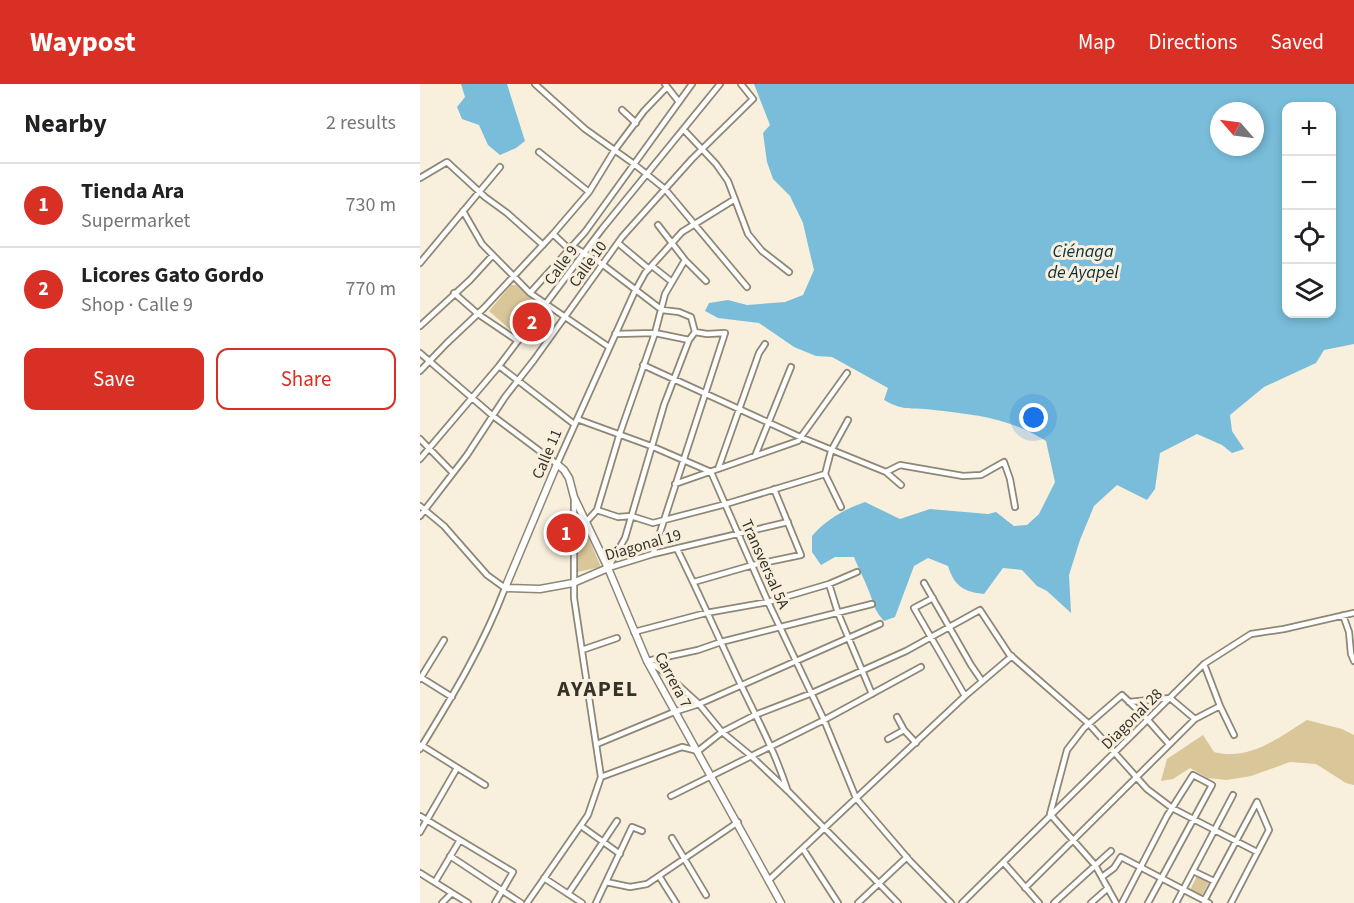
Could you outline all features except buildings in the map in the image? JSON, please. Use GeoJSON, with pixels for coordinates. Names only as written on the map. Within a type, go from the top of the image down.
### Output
{"type":"FeatureCollection","features":[{"type":"Feature","properties":{"kind":"main road","name":"Carrera 7"},"geometry":{"type":"LineString","coordinates":[[557,464],[569,478],[574,497],[608,568],[647,661],[770,879],[781,903]]}},
{"type":"Feature","properties":{"kind":"main road","name":"Calle 11"},"geometry":{"type":"LineString","coordinates":[[505,588],[557,464]]}},
{"type":"Feature","properties":{"kind":"main road","name":"Diagonal 19"},"geometry":{"type":"LineString","coordinates":[[505,588],[540,589],[573,583],[608,568]]}},
{"type":"Feature","properties":{"kind":"street"},"geometry":{"type":"LineString","coordinates":[[535,84],[585,129],[665,189],[747,287]]}},
{"type":"Feature","properties":{"kind":"street"},"geometry":{"type":"LineString","coordinates":[[530,293],[611,197],[692,84]]}},
{"type":"Feature","properties":{"kind":"street","name":"Calle 9"},"geometry":{"type":"LineString","coordinates":[[420,459],[499,366],[584,253],[720,84]]}},
{"type":"Feature","properties":{"kind":"street","name":"Calle 10"},"geometry":{"type":"LineString","coordinates":[[420,516],[618,243],[702,149],[753,99],[741,84]]}},
{"type":"Feature","properties":{"kind":"street"},"geometry":{"type":"LineString","coordinates":[[420,372],[554,234],[589,192],[614,151],[666,85],[679,102]]}},
{"type":"Feature","properties":{"kind":"street"},"geometry":{"type":"LineString","coordinates":[[622,110],[636,123]]}},
{"type":"Feature","properties":{"kind":"street"},"geometry":{"type":"LineString","coordinates":[[684,130],[716,164],[728,181],[748,234],[762,251],[789,272]]}},
{"type":"Feature","properties":{"kind":"street"},"geometry":{"type":"LineString","coordinates":[[538,152],[589,192]]}},
{"type":"Feature","properties":{"kind":"street"},"geometry":{"type":"LineString","coordinates":[[420,178],[447,162],[543,245]]}},
{"type":"Feature","properties":{"kind":"street"},"geometry":{"type":"LineString","coordinates":[[420,263],[500,167]]}},
{"type":"Feature","properties":{"kind":"street"},"geometry":{"type":"LineString","coordinates":[[611,197],[622,205]]}},
{"type":"Feature","properties":{"kind":"street","name":"Calle 11"},"geometry":{"type":"LineString","coordinates":[[557,464],[636,289],[650,267],[682,232],[735,199]]}},
{"type":"Feature","properties":{"kind":"street"},"geometry":{"type":"LineString","coordinates":[[463,211],[482,244],[530,293],[548,303],[609,347]]}},
{"type":"Feature","properties":{"kind":"street"},"geometry":{"type":"LineString","coordinates":[[658,225],[685,260],[706,281]]}},
{"type":"Feature","properties":{"kind":"street"},"geometry":{"type":"LineString","coordinates":[[554,234],[571,247],[602,264],[662,310],[679,312],[692,317],[695,332],[689,340],[651,446],[625,538],[608,568]]}},
{"type":"Feature","properties":{"kind":"street"},"geometry":{"type":"LineString","coordinates":[[618,243],[672,282]]}},
{"type":"Feature","properties":{"kind":"street"},"geometry":{"type":"LineString","coordinates":[[420,326],[470,280],[492,256]]}},
{"type":"Feature","properties":{"kind":"street"},"geometry":{"type":"LineString","coordinates":[[586,522],[597,510],[620,433],[655,333],[664,294],[685,260]]}},
{"type":"Feature","properties":{"kind":"street"},"geometry":{"type":"LineString","coordinates":[[454,293],[478,314],[518,341]]}},
{"type":"Feature","properties":{"kind":"street"},"geometry":{"type":"LineString","coordinates":[[653,554],[724,333],[695,332]]}},
{"type":"Feature","properties":{"kind":"street"},"geometry":{"type":"LineString","coordinates":[[615,334],[655,333],[689,340]]}},
{"type":"Feature","properties":{"kind":"street"},"geometry":{"type":"LineString","coordinates":[[718,470],[759,352],[765,344]]}},
{"type":"Feature","properties":{"kind":"street"},"geometry":{"type":"LineString","coordinates":[[420,353],[493,416],[557,464]]}},
{"type":"Feature","properties":{"kind":"street"},"geometry":{"type":"LineString","coordinates":[[643,365],[831,452],[886,472],[901,485]]}},
{"type":"Feature","properties":{"kind":"street"},"geometry":{"type":"LineString","coordinates":[[499,366],[575,421],[620,433],[711,472]]}},
{"type":"Feature","properties":{"kind":"street"},"geometry":{"type":"LineString","coordinates":[[755,456],[791,367]]}},
{"type":"Feature","properties":{"kind":"street"},"geometry":{"type":"LineString","coordinates":[[675,484],[798,441],[847,373]]}},
{"type":"Feature","properties":{"kind":"street"},"geometry":{"type":"LineString","coordinates":[[841,507],[825,474],[831,452],[848,420]]}},
{"type":"Feature","properties":{"kind":"street"},"geometry":{"type":"LineString","coordinates":[[420,439],[453,473]]}},
{"type":"Feature","properties":{"kind":"street"},"geometry":{"type":"LineString","coordinates":[[886,472],[900,465],[963,476],[981,475],[1004,462],[1015,507]]}},
{"type":"Feature","properties":{"kind":"street","name":"Transversal 5A"},"geometry":{"type":"LineString","coordinates":[[711,472],[768,602],[812,693],[856,798],[951,903]]}},
{"type":"Feature","properties":{"kind":"street"},"geometry":{"type":"LineString","coordinates":[[597,510],[618,517],[631,516],[653,523],[825,474]]}},
{"type":"Feature","properties":{"kind":"street"},"geometry":{"type":"LineString","coordinates":[[694,582],[753,565],[801,555],[774,489]]}},
{"type":"Feature","properties":{"kind":"street"},"geometry":{"type":"LineString","coordinates":[[527,903],[581,826],[593,803],[601,777],[574,598],[574,497]]}},
{"type":"Feature","properties":{"kind":"street"},"geometry":{"type":"LineString","coordinates":[[420,506],[444,526],[487,575],[505,588]]}},
{"type":"Feature","properties":{"kind":"street","name":"Diagonal 19"},"geometry":{"type":"LineString","coordinates":[[608,568],[653,554],[788,522]]}},
{"type":"Feature","properties":{"kind":"street"},"geometry":{"type":"LineString","coordinates":[[677,549],[770,745],[788,791]]}},
{"type":"Feature","properties":{"kind":"street"},"geometry":{"type":"LineString","coordinates":[[634,632],[706,613],[768,602],[829,584],[857,572]]}},
{"type":"Feature","properties":{"kind":"street"},"geometry":{"type":"LineString","coordinates":[[924,583],[982,681]]}},
{"type":"Feature","properties":{"kind":"street"},"geometry":{"type":"LineString","coordinates":[[829,584],[838,613],[872,694]]}},
{"type":"Feature","properties":{"kind":"street","name":"Calle 11"},"geometry":{"type":"LineString","coordinates":[[421,747],[482,643],[505,588]]}},
{"type":"Feature","properties":{"kind":"street"},"geometry":{"type":"LineString","coordinates":[[933,598],[914,608],[965,696]]}},
{"type":"Feature","properties":{"kind":"street"},"geometry":{"type":"LineString","coordinates":[[647,661],[698,650],[872,604]]}},
{"type":"Feature","properties":{"kind":"street"},"geometry":{"type":"LineString","coordinates":[[601,777],[682,747],[698,751],[722,732],[755,715],[862,671],[980,610],[1012,656],[1089,724],[1136,778],[1172,808],[1257,852]]}},
{"type":"Feature","properties":{"kind":"street","name":"Diagonal 28"},"geometry":{"type":"LineString","coordinates":[[962,903],[1204,664],[1251,634],[1354,613]]}},
{"type":"Feature","properties":{"kind":"street"},"geometry":{"type":"LineString","coordinates":[[1343,615],[1349,632],[1354,661]]}},
{"type":"Feature","properties":{"kind":"street"},"geometry":{"type":"LineString","coordinates":[[597,744],[699,704],[880,624]]}},
{"type":"Feature","properties":{"kind":"street"},"geometry":{"type":"LineString","coordinates":[[582,650],[617,638]]}},
{"type":"Feature","properties":{"kind":"street"},"geometry":{"type":"LineString","coordinates":[[444,640],[420,678],[452,697]]}},
{"type":"Feature","properties":{"kind":"street"},"geometry":{"type":"LineString","coordinates":[[770,879],[965,696],[1012,656]]}},
{"type":"Feature","properties":{"kind":"street"},"geometry":{"type":"LineString","coordinates":[[647,661],[664,672],[699,704],[722,732],[788,791],[898,903]]}},
{"type":"Feature","properties":{"kind":"street"},"geometry":{"type":"LineString","coordinates":[[1204,664],[1234,735]]}},
{"type":"Feature","properties":{"kind":"street"},"geometry":{"type":"LineString","coordinates":[[671,796],[824,720],[921,667]]}},
{"type":"Feature","properties":{"kind":"street"},"geometry":{"type":"LineString","coordinates":[[589,692],[612,687]]}},
{"type":"Feature","properties":{"kind":"street"},"geometry":{"type":"LineString","coordinates":[[1116,903],[1095,865],[1050,814],[1067,750],[1089,724],[1122,695],[1169,744]]}},
{"type":"Feature","properties":{"kind":"street"},"geometry":{"type":"LineString","coordinates":[[1129,702],[1170,698],[1195,719]]}},
{"type":"Feature","properties":{"kind":"street"},"geometry":{"type":"LineString","coordinates":[[1025,888],[1195,719],[1220,706]]}},
{"type":"Feature","properties":{"kind":"street"},"geometry":{"type":"LineString","coordinates":[[897,717],[904,730],[916,743]]}},
{"type":"Feature","properties":{"kind":"street"},"geometry":{"type":"LineString","coordinates":[[888,739],[904,730]]}},
{"type":"Feature","properties":{"kind":"street"},"geometry":{"type":"LineString","coordinates":[[421,747],[485,785]]}},
{"type":"Feature","properties":{"kind":"street"},"geometry":{"type":"LineString","coordinates":[[420,832],[457,768]]}},
{"type":"Feature","properties":{"kind":"street"},"geometry":{"type":"LineString","coordinates":[[1122,903],[1172,808],[1193,775],[1212,785],[1148,903]]}},
{"type":"Feature","properties":{"kind":"street"},"geometry":{"type":"LineString","coordinates":[[1176,903],[1233,795]]}},
{"type":"Feature","properties":{"kind":"street"},"geometry":{"type":"LineString","coordinates":[[1102,877],[1114,868],[1121,856],[1206,902],[1214,881],[1257,802],[1269,830],[1231,903]]}},
{"type":"Feature","properties":{"kind":"street"},"geometry":{"type":"LineString","coordinates":[[420,816],[513,872],[495,903]]}},
{"type":"Feature","properties":{"kind":"street"},"geometry":{"type":"LineString","coordinates":[[568,894],[617,821]]}},
{"type":"Feature","properties":{"kind":"street"},"geometry":{"type":"LineString","coordinates":[[606,882],[630,886],[647,884],[738,822]]}},
{"type":"Feature","properties":{"kind":"street"},"geometry":{"type":"LineString","coordinates":[[581,826],[620,854]]}},
{"type":"Feature","properties":{"kind":"street"},"geometry":{"type":"LineString","coordinates":[[596,903],[632,827],[642,831]]}},
{"type":"Feature","properties":{"kind":"street"},"geometry":{"type":"LineString","coordinates":[[672,838],[706,895]]}},
{"type":"Feature","properties":{"kind":"street"},"geometry":{"type":"LineString","coordinates":[[435,882],[460,840]]}},
{"type":"Feature","properties":{"kind":"street"},"geometry":{"type":"LineString","coordinates":[[803,849],[838,903]]}},
{"type":"Feature","properties":{"kind":"street"},"geometry":{"type":"LineString","coordinates":[[1054,903],[1111,850]]}},
{"type":"Feature","properties":{"kind":"street"},"geometry":{"type":"LineString","coordinates":[[450,856],[520,903]]}},
{"type":"Feature","properties":{"kind":"street"},"geometry":{"type":"LineString","coordinates":[[858,903],[907,857]]}},
{"type":"Feature","properties":{"kind":"street"},"geometry":{"type":"LineString","coordinates":[[1004,863],[1040,903]]}},
{"type":"Feature","properties":{"kind":"street"},"geometry":{"type":"LineString","coordinates":[[1193,871],[1214,881]]}},
{"type":"Feature","properties":{"kind":"street"},"geometry":{"type":"LineString","coordinates":[[420,873],[468,903]]}},
{"type":"Feature","properties":{"kind":"street"},"geometry":{"type":"LineString","coordinates":[[659,876],[676,903]]}},
{"type":"Feature","properties":{"kind":"street"},"geometry":{"type":"LineString","coordinates":[[544,878],[582,903]]}},
{"type":"Feature","properties":{"kind":"street"},"geometry":{"type":"LineString","coordinates":[[1091,903],[1108,888]]}},
{"type":"Feature","properties":{"kind":"street"},"geometry":{"type":"LineString","coordinates":[[442,903],[452,893]]}},
{"type":"Feature","properties":{"kind":"shaded area"},"geometry":{"type":"Polygon","coordinates":[[[511,285],[516,285],[540,305],[515,334],[489,311],[511,285]]]}},
{"type":"Feature","properties":{"kind":"shaded area"},"geometry":{"type":"Polygon","coordinates":[[[575,514],[578,514],[601,567],[577,572],[575,514]]]}},
{"type":"Feature","properties":{"kind":"shaded area"},"geometry":{"type":"Polygon","coordinates":[[[1307,720],[1342,729],[1354,735],[1354,785],[1346,783],[1316,764],[1290,762],[1251,776],[1227,780],[1208,778],[1190,768],[1173,779],[1161,781],[1167,759],[1203,735],[1214,752],[1240,753],[1263,746],[1307,720]]]}},
{"type":"Feature","properties":{"kind":"shaded area"},"geometry":{"type":"Polygon","coordinates":[[[1198,874],[1210,880],[1201,897],[1190,890],[1198,874]]]}},
{"type":"Feature","properties":{"kind":"water"},"geometry":{"type":"Polygon","coordinates":[[[461,84],[507,84],[525,141],[500,155],[488,145],[479,125],[462,119],[457,107],[465,97],[461,84]]]}},
{"type":"Feature","properties":{"kind":"water","name":"Ciénaga de Ayapel"},"geometry":{"type":"Polygon","coordinates":[[[754,84],[1354,84],[1354,344],[1324,350],[1316,363],[1264,387],[1230,415],[1232,431],[1244,449],[1232,453],[1222,445],[1197,434],[1160,453],[1155,489],[1147,500],[1117,485],[1094,506],[1069,575],[1071,613],[1047,591],[1037,586],[1022,570],[1003,568],[984,594],[965,590],[953,579],[948,566],[928,558],[914,566],[895,617],[884,621],[876,609],[854,557],[835,557],[821,565],[812,552],[812,536],[836,516],[865,502],[900,519],[930,509],[988,514],[996,512],[1014,526],[1027,525],[1039,514],[1055,482],[1046,441],[1006,422],[964,414],[897,406],[884,400],[888,388],[832,357],[816,356],[794,347],[759,323],[718,318],[705,311],[709,303],[728,300],[747,305],[785,302],[803,295],[814,270],[803,223],[790,196],[773,179],[767,162],[763,133],[770,125],[754,84]]]}},
{"type":"Feature","properties":{"kind":"place","name":"Licores Gato Gordo"},"geometry":{"type":"Point","coordinates":[532,322]}},
{"type":"Feature","properties":{"kind":"place","name":"Tienda Ara"},"geometry":{"type":"Point","coordinates":[566,533]}},
{"type":"Feature","properties":{"kind":"district","name":"AYAPEL"},"geometry":{"type":"Point","coordinates":[598,689]}}]}
